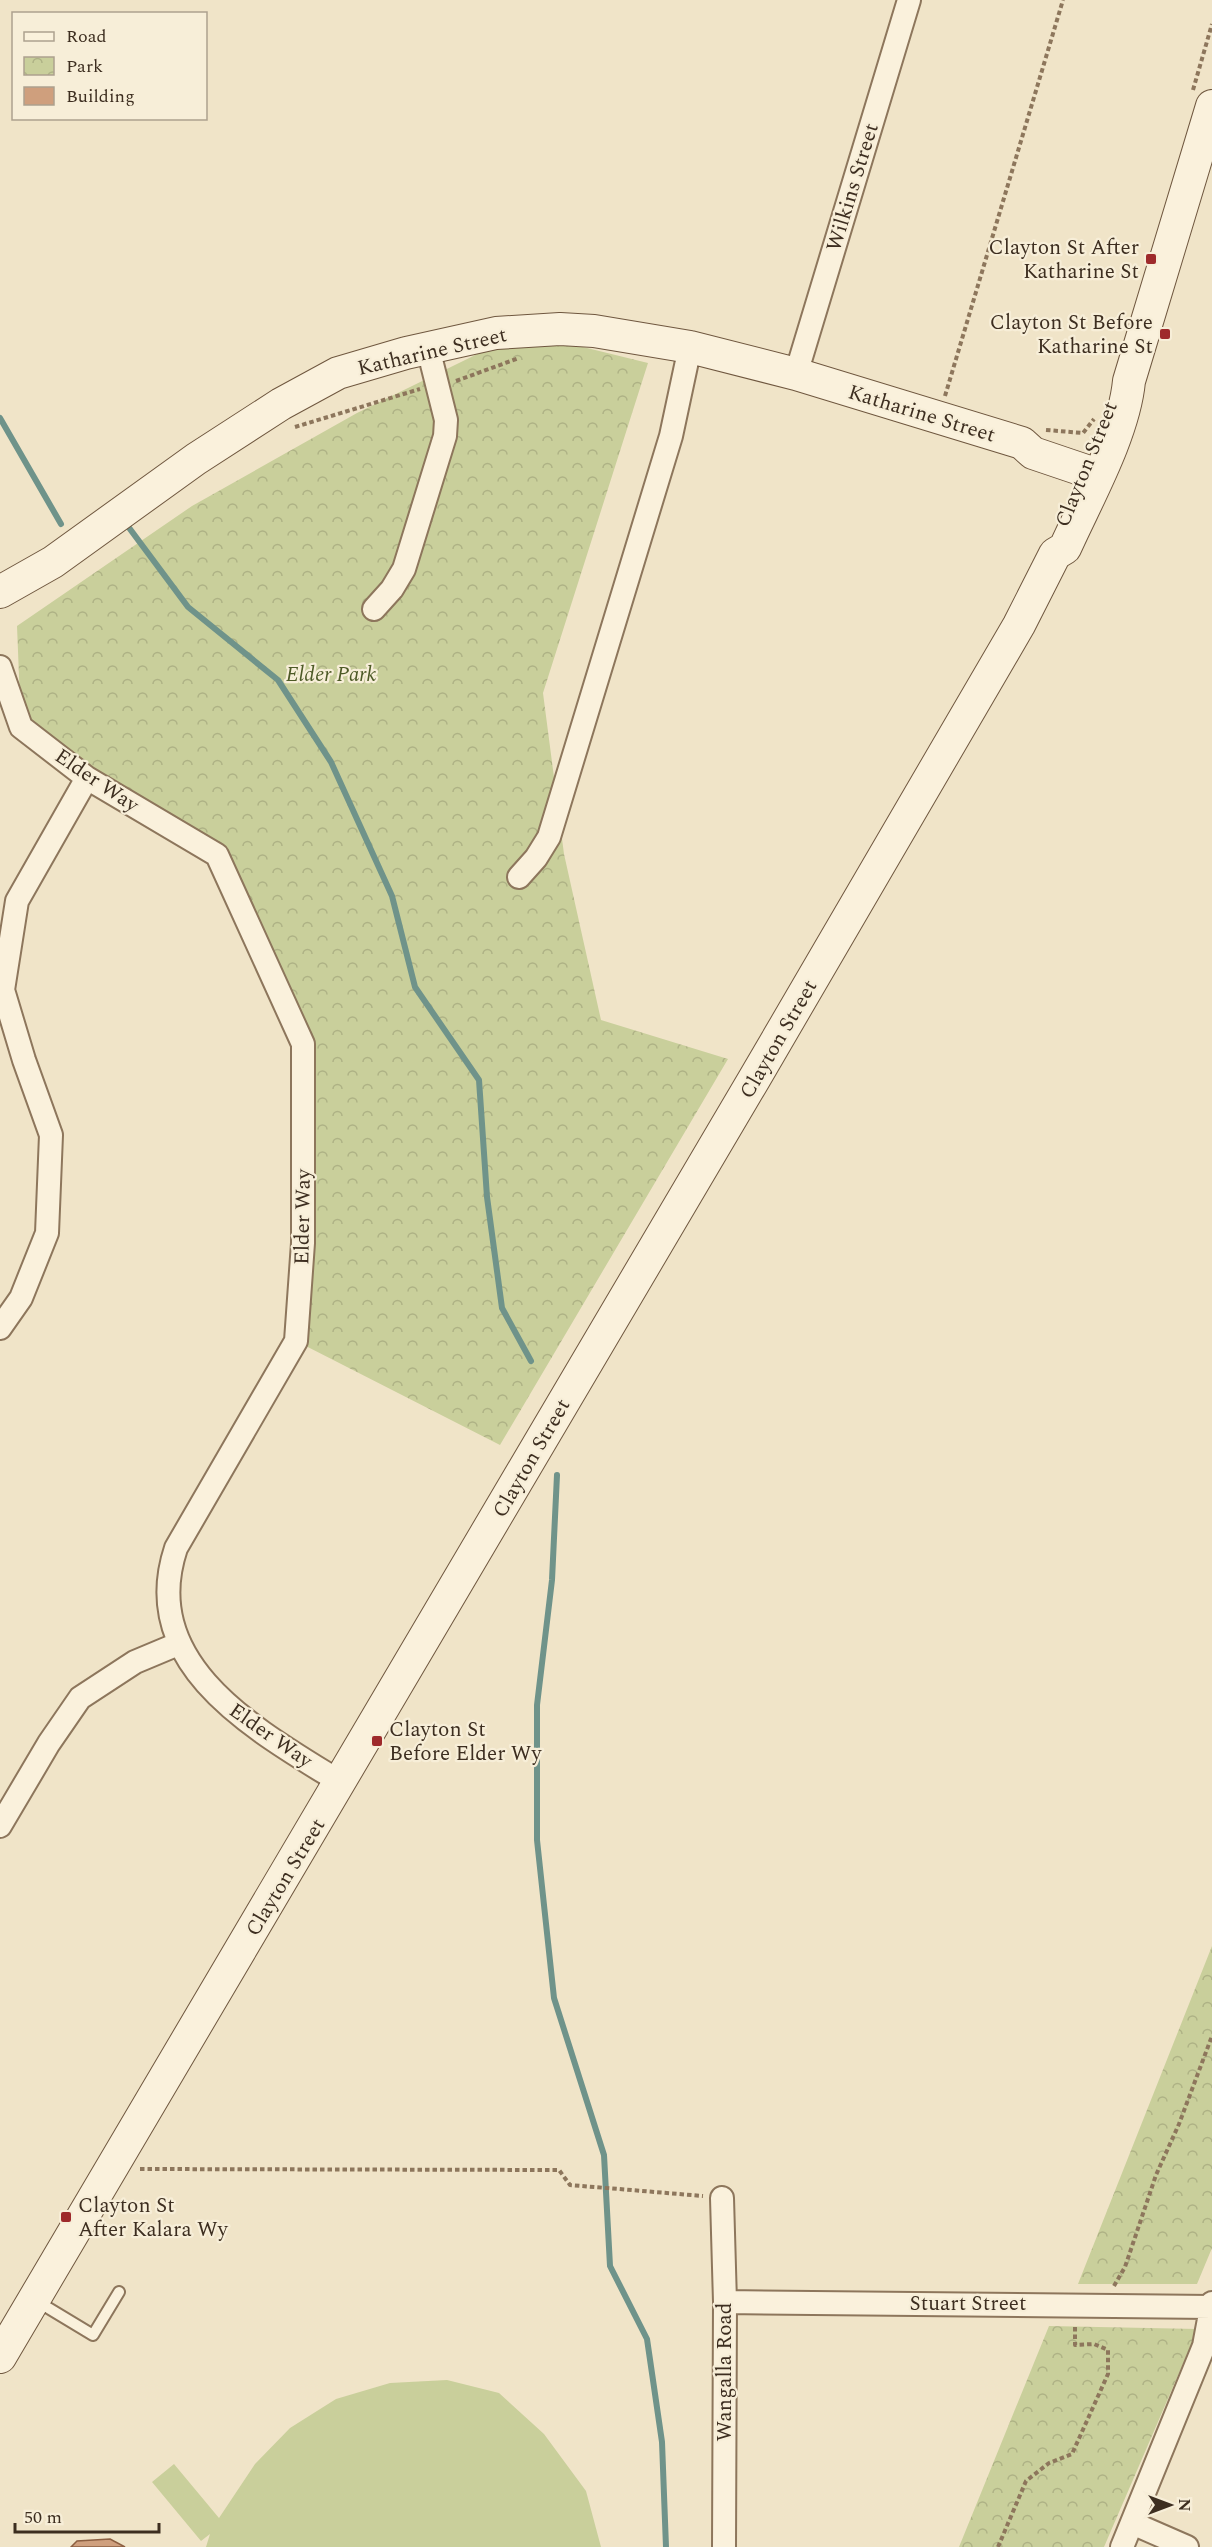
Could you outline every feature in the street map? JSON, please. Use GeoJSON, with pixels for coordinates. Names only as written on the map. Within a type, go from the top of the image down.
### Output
{"type":"FeatureCollection","features":[{"type":"Feature","properties":{"kind":"main road","name":"Clayton Street"},"geometry":{"type":"LineString","coordinates":[[0,2357],[8,2326],[34,2300],[1019,625],[1055,554],[1065,548],[1094,468],[1127,399],[1129,381],[1202,99]]}},
{"type":"Feature","properties":{"kind":"main road","name":"Katharine Street"},"geometry":{"type":"LineString","coordinates":[[0,592],[53,562],[196,459],[281,404],[338,373],[428,348],[496,333],[560,329],[624,335],[690,346],[1030,436],[1033,453],[1094,468]]}},
{"type":"Feature","properties":{"kind":"street","name":"Wilkins Street"},"geometry":{"type":"LineString","coordinates":[[796,374],[909,0]]}},
{"type":"Feature","properties":{"kind":"street"},"geometry":{"type":"LineString","coordinates":[[519,878],[536,858],[549,837],[671,436],[690,346]]}},
{"type":"Feature","properties":{"kind":"street"},"geometry":{"type":"LineString","coordinates":[[374,609],[392,589],[404,569],[445,436],[446,420],[428,348]]}},
{"type":"Feature","properties":{"kind":"street","name":"Elder Way"},"geometry":{"type":"LineString","coordinates":[[0,667],[21,727],[87,778],[217,855],[303,1044],[303,1243],[296,1341],[176,1548],[168,1570],[167,1588],[169,1615],[178,1644],[200,1675],[243,1720],[340,1782]]}},
{"type":"Feature","properties":{"kind":"street"},"geometry":{"type":"LineString","coordinates":[[0,1328],[21,1298],[47,1233],[51,1135],[1,990],[17,901],[87,778]]}},
{"type":"Feature","properties":{"kind":"street"},"geometry":{"type":"LineString","coordinates":[[0,1826],[49,1743],[80,1698],[135,1662],[178,1644]]}},
{"type":"Feature","properties":{"kind":"street","name":"Wangalla Road"},"geometry":{"type":"LineString","coordinates":[[722,2198],[725,2302],[724,2547]]}},
{"type":"Feature","properties":{"kind":"street","name":"Stuart Street"},"geometry":{"type":"LineString","coordinates":[[725,2302],[1212,2306]]}},
{"type":"Feature","properties":{"kind":"street"},"geometry":{"type":"LineString","coordinates":[[1122,2547],[1204,2346],[1212,2306]]}},
{"type":"Feature","properties":{"kind":"street"},"geometry":{"type":"LineString","coordinates":[[1132,2523],[1187,2547]]}},
{"type":"Feature","properties":{"kind":"lane"},"geometry":{"type":"LineString","coordinates":[[34,2300],[93,2335],[119,2292]]}},
{"type":"Feature","properties":{"kind":"path"},"geometry":{"type":"LineString","coordinates":[[935,396],[944,400],[1063,0]]}},
{"type":"Feature","properties":{"kind":"path"},"geometry":{"type":"LineString","coordinates":[[1202,99],[1212,24]]}},
{"type":"Feature","properties":{"kind":"path"},"geometry":{"type":"LineString","coordinates":[[290,428],[422,388]]}},
{"type":"Feature","properties":{"kind":"path"},"geometry":{"type":"LineString","coordinates":[[1030,436],[1083,433],[1095,417]]}},
{"type":"Feature","properties":{"kind":"path"},"geometry":{"type":"LineString","coordinates":[[130,2169],[559,2170],[570,2185],[722,2198]]}},
{"type":"Feature","properties":{"kind":"green space","name":"Elder Park"},"geometry":{"type":"Polygon","coordinates":[[[522,332],[648,363],[543,693],[564,854],[601,1020],[728,1059],[500,1445],[296,1341],[303,1044],[217,855],[21,727],[17,626],[192,506],[357,413],[522,332]]]}},
{"type":"Feature","properties":{"kind":"green space"},"geometry":{"type":"Polygon","coordinates":[[[1212,1946],[1212,2248],[1197,2284],[1078,2284],[1212,1946]]]}},
{"type":"Feature","properties":{"kind":"green space"},"geometry":{"type":"Polygon","coordinates":[[[1049,2326],[1198,2329],[1104,2547],[959,2547],[1049,2326]]]}},
{"type":"Feature","properties":{"kind":"green space"},"geometry":{"type":"Polygon","coordinates":[[[447,2380],[499,2393],[544,2434],[586,2491],[601,2547],[206,2547],[210,2534],[201,2541],[152,2482],[174,2464],[219,2518],[255,2464],[290,2428],[336,2399],[390,2383],[447,2380]]]}},
{"type":"Feature","properties":{"kind":"building"},"geometry":{"type":"Polygon","coordinates":[[[110,2539],[125,2547],[71,2547],[77,2541],[110,2539]]]}},
{"type":"Feature","properties":{"kind":"waterway"},"geometry":{"type":"LineString","coordinates":[[0,418],[61,524]]}},
{"type":"Feature","properties":{"kind":"waterway"},"geometry":{"type":"LineString","coordinates":[[127,525],[188,607],[278,680],[331,762],[392,896],[415,987],[479,1080],[487,1197],[502,1308],[531,1361]]}},
{"type":"Feature","properties":{"kind":"waterway"},"geometry":{"type":"LineString","coordinates":[[557,1475],[552,1580],[537,1705],[537,1840],[554,1998],[604,2155],[610,2266],[647,2339],[662,2442],[666,2547]]}},
{"type":"Feature","properties":{"kind":"place","name":"Clayton St After Katharine St"},"geometry":{"type":"Point","coordinates":[1151,259]}},
{"type":"Feature","properties":{"kind":"place","name":"Clayton St Before Katharine St"},"geometry":{"type":"Point","coordinates":[1165,334]}},
{"type":"Feature","properties":{"kind":"place","name":"Clayton St Before Elder Wy"},"geometry":{"type":"Point","coordinates":[377,1741]}},
{"type":"Feature","properties":{"kind":"place","name":"Clayton St After Kalara Wy"},"geometry":{"type":"Point","coordinates":[66,2217]}}]}
